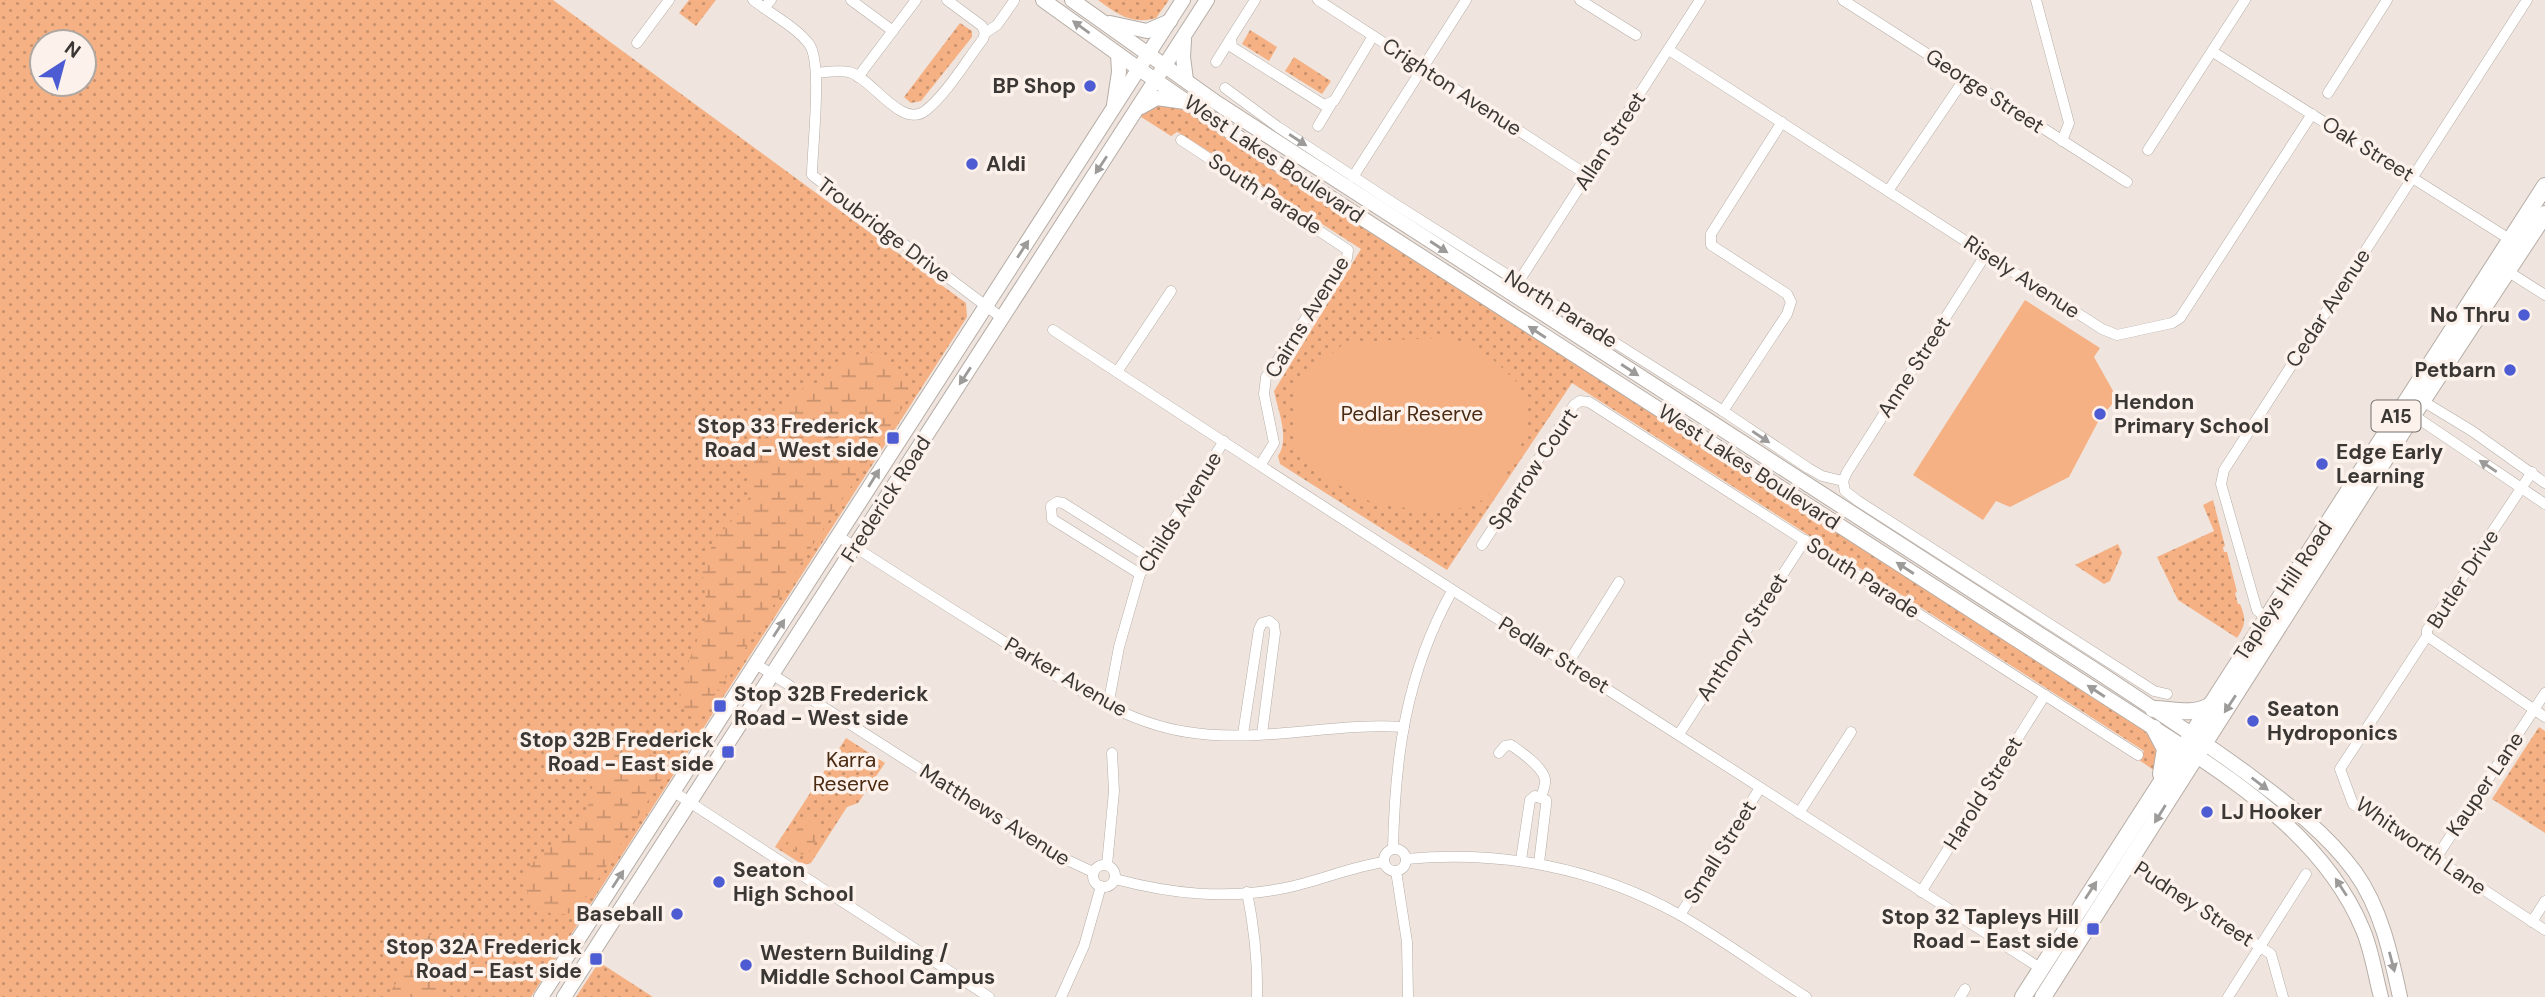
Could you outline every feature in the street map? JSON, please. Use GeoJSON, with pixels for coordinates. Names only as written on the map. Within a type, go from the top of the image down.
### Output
{"type":"FeatureCollection","features":[{"type":"Feature","properties":{"kind":"main road","name":"West Lakes Boulevard"},"geometry":{"type":"LineString","coordinates":[[1044,0],[1139,69],[1297,176],[2154,728],[2187,740]]}},
{"type":"Feature","properties":{"kind":"main road","name":"West Lakes Boulevard"},"geometry":{"type":"LineString","coordinates":[[1072,0],[1217,103],[2095,670],[2153,709],[2201,750],[2311,822],[2356,873],[2378,916],[2400,997]]}},
{"type":"Feature","properties":{"kind":"main road","name":"Frederick Road"},"geometry":{"type":"LineString","coordinates":[[541,997],[1183,0]]}},
{"type":"Feature","properties":{"kind":"main road","name":"Frederick Road"},"geometry":{"type":"LineString","coordinates":[[564,997],[1208,0]]}},
{"type":"Feature","properties":{"kind":"main road"},"geometry":{"type":"LineString","coordinates":[[1095,18],[1147,31],[1170,21]]}},
{"type":"Feature","properties":{"kind":"main road"},"geometry":{"type":"LineString","coordinates":[[1184,37],[1185,80]]}},
{"type":"Feature","properties":{"kind":"main road"},"geometry":{"type":"LineString","coordinates":[[1113,110],[1119,72],[1118,54]]}},
{"type":"Feature","properties":{"kind":"main road"},"geometry":{"type":"LineString","coordinates":[[1139,108],[1157,98],[1189,102]]}},
{"type":"Feature","properties":{"kind":"main road","name":"Tapleys Hill Road"},"geometry":{"type":"LineString","coordinates":[[2043,997],[2279,628],[2517,244],[2545,186]]}},
{"type":"Feature","properties":{"kind":"main road","name":"Tapleys Hill Road"},"geometry":{"type":"LineString","coordinates":[[2517,244],[2545,214]]}},
{"type":"Feature","properties":{"kind":"main road","name":"Tapleys Hill Road"},"geometry":{"type":"LineString","coordinates":[[2022,997],[2265,619],[2415,405]]}},
{"type":"Feature","properties":{"kind":"main road"},"geometry":{"type":"LineString","coordinates":[[2153,709],[2187,713],[2209,706]]}},
{"type":"Feature","properties":{"kind":"main road"},"geometry":{"type":"LineString","coordinates":[[2154,728],[2165,749],[2164,765],[2157,787]]}},
{"type":"Feature","properties":{"kind":"main road","name":"West Lakes Boulevard"},"geometry":{"type":"LineString","coordinates":[[2201,750],[2314,850],[2331,872],[2349,899],[2365,933],[2381,997]]}},
{"type":"Feature","properties":{"kind":"street"},"geometry":{"type":"LineString","coordinates":[[637,43],[669,0]]}},
{"type":"Feature","properties":{"kind":"street","name":"Troubridge Drive"},"geometry":{"type":"LineString","coordinates":[[753,0],[767,4],[810,46],[815,55],[811,175],[985,306]]}},
{"type":"Feature","properties":{"kind":"street"},"geometry":{"type":"LineString","coordinates":[[851,0],[893,31]]}},
{"type":"Feature","properties":{"kind":"street"},"geometry":{"type":"LineString","coordinates":[[858,77],[916,0]]}},
{"type":"Feature","properties":{"kind":"street"},"geometry":{"type":"LineString","coordinates":[[947,0],[982,26],[985,33]]}},
{"type":"Feature","properties":{"kind":"street"},"geometry":{"type":"LineString","coordinates":[[1216,62],[1255,0]]}},
{"type":"Feature","properties":{"kind":"street","name":"Crighton Avenue"},"geometry":{"type":"LineString","coordinates":[[1318,0],[1587,175]]}},
{"type":"Feature","properties":{"kind":"street"},"geometry":{"type":"LineString","coordinates":[[1353,177],[1466,0]]}},
{"type":"Feature","properties":{"kind":"street"},"geometry":{"type":"LineString","coordinates":[[1580,0],[1636,35]]}},
{"type":"Feature","properties":{"kind":"street","name":"Allan Street"},"geometry":{"type":"LineString","coordinates":[[1519,281],[1700,0]]}},
{"type":"Feature","properties":{"kind":"street","name":"George Street"},"geometry":{"type":"LineString","coordinates":[[1843,0],[2127,182]]}},
{"type":"Feature","properties":{"kind":"street"},"geometry":{"type":"LineString","coordinates":[[2036,0],[2069,123],[2062,141]]}},
{"type":"Feature","properties":{"kind":"street"},"geometry":{"type":"LineString","coordinates":[[2148,150],[2245,0]]}},
{"type":"Feature","properties":{"kind":"street"},"geometry":{"type":"LineString","coordinates":[[2328,93],[2387,0]]}},
{"type":"Feature","properties":{"kind":"street","name":"Cedar Avenue"},"geometry":{"type":"LineString","coordinates":[[2265,619],[2257,610],[2221,484],[2224,470],[2527,0]]}},
{"type":"Feature","properties":{"kind":"street"},"geometry":{"type":"LineString","coordinates":[[816,73],[846,72],[858,77],[905,114],[917,115],[925,111],[938,97],[985,33],[997,25],[1014,1]]}},
{"type":"Feature","properties":{"kind":"street"},"geometry":{"type":"LineString","coordinates":[[1318,126],[1373,36]]}},
{"type":"Feature","properties":{"kind":"street"},"geometry":{"type":"LineString","coordinates":[[1231,38],[1232,47],[1324,105],[1334,101]]}},
{"type":"Feature","properties":{"kind":"street","name":"Risely Avenue"},"geometry":{"type":"LineString","coordinates":[[1668,50],[2117,335],[2177,321],[2312,114]]}},
{"type":"Feature","properties":{"kind":"street","name":"Oak Street"},"geometry":{"type":"LineString","coordinates":[[2213,52],[2517,244]]}},
{"type":"Feature","properties":{"kind":"street"},"geometry":{"type":"LineString","coordinates":[[1888,191],[1965,78]]}},
{"type":"Feature","properties":{"kind":"street","name":"North Parade"},"geometry":{"type":"LineString","coordinates":[[1225,88],[1353,177],[1723,411],[1822,477],[1843,481],[1844,491],[2154,691],[2167,694]]}},
{"type":"Feature","properties":{"kind":"street"},"geometry":{"type":"LineString","coordinates":[[1217,103],[1244,102]]}},
{"type":"Feature","properties":{"kind":"street"},"geometry":{"type":"LineString","coordinates":[[1723,411],[1787,314],[1791,302],[1787,294],[1711,245],[1711,234],[1782,122]]}},
{"type":"Feature","properties":{"kind":"street","name":"South Parade"},"geometry":{"type":"LineString","coordinates":[[1181,140],[1348,250]]}},
{"type":"Feature","properties":{"kind":"street","name":"Cairns Avenue"},"geometry":{"type":"LineString","coordinates":[[1261,464],[1274,443],[1264,394],[1266,377],[1347,258],[1348,250]]}},
{"type":"Feature","properties":{"kind":"street","name":"Anne Street"},"geometry":{"type":"LineString","coordinates":[[1843,481],[1986,254]]}},
{"type":"Feature","properties":{"kind":"street"},"geometry":{"type":"LineString","coordinates":[[2502,267],[2545,295]]}},
{"type":"Feature","properties":{"kind":"street"},"geometry":{"type":"LineString","coordinates":[[1117,372],[1171,291]]}},
{"type":"Feature","properties":{"kind":"street"},"geometry":{"type":"LineString","coordinates":[[985,306],[1002,318]]}},
{"type":"Feature","properties":{"kind":"street","name":"Pedlar Street"},"geometry":{"type":"LineString","coordinates":[[1053,330],[1452,591],[1679,734],[2055,978]]}},
{"type":"Feature","properties":{"kind":"street","name":"Sparrow Court"},"geometry":{"type":"LineString","coordinates":[[1482,545],[1573,405],[1580,401],[1589,402]]}},
{"type":"Feature","properties":{"kind":"street","name":"South Parade"},"geometry":{"type":"LineString","coordinates":[[1589,402],[2138,755]]}},
{"type":"Feature","properties":{"kind":"street"},"geometry":{"type":"LineString","coordinates":[[2415,405],[2532,472],[2545,483]]}},
{"type":"Feature","properties":{"kind":"street"},"geometry":{"type":"LineString","coordinates":[[2415,405],[2545,504]]}},
{"type":"Feature","properties":{"kind":"street","name":"Childs Avenue"},"geometry":{"type":"LineString","coordinates":[[1108,706],[1119,647],[1140,574],[1224,441]]}},
{"type":"Feature","properties":{"kind":"street","name":"Butler Drive"},"geometry":{"type":"LineString","coordinates":[[2532,472],[2427,630],[2427,636],[2545,717]]}},
{"type":"Feature","properties":{"kind":"street"},"geometry":{"type":"LineString","coordinates":[[1140,574],[1052,519],[1051,506],[1057,502],[1063,503],[1150,558]]}},
{"type":"Feature","properties":{"kind":"street"},"geometry":{"type":"LineString","coordinates":[[1876,512],[1879,530]]}},
{"type":"Feature","properties":{"kind":"street","name":"Parker Avenue"},"geometry":{"type":"LineString","coordinates":[[838,536],[1063,680],[1108,706],[1157,725],[1186,732],[1242,734],[1379,725],[1404,727]]}},
{"type":"Feature","properties":{"kind":"street","name":"Anthony Street"},"geometry":{"type":"LineString","coordinates":[[1679,734],[1805,540]]}},
{"type":"Feature","properties":{"kind":"street"},"geometry":{"type":"LineString","coordinates":[[1568,663],[1619,582]]}},
{"type":"Feature","properties":{"kind":"street"},"geometry":{"type":"LineString","coordinates":[[1393,849],[1393,798],[1399,748],[1416,673],[1433,625],[1452,591]]}},
{"type":"Feature","properties":{"kind":"street"},"geometry":{"type":"LineString","coordinates":[[2265,619],[2279,628]]}},
{"type":"Feature","properties":{"kind":"street"},"geometry":{"type":"LineString","coordinates":[[1242,734],[1259,629],[1262,623],[1269,621],[1274,625],[1275,633],[1262,734]]}},
{"type":"Feature","properties":{"kind":"street","name":"Whitworth Lane"},"geometry":{"type":"LineString","coordinates":[[2427,636],[2340,769],[2353,804],[2545,930]]}},
{"type":"Feature","properties":{"kind":"street"},"geometry":{"type":"LineString","coordinates":[[2094,652],[2095,670]]}},
{"type":"Feature","properties":{"kind":"street","name":"Matthews Avenue"},"geometry":{"type":"LineString","coordinates":[[756,664],[1050,852],[1093,873]]}},
{"type":"Feature","properties":{"kind":"street","name":"Kauper Lane"},"geometry":{"type":"LineString","coordinates":[[2436,858],[2545,693]]}},
{"type":"Feature","properties":{"kind":"street","name":"Harold Street"},"geometry":{"type":"LineString","coordinates":[[1921,892],[2045,695]]}},
{"type":"Feature","properties":{"kind":"street"},"geometry":{"type":"LineString","coordinates":[[1799,813],[1852,732]]}},
{"type":"Feature","properties":{"kind":"street"},"geometry":{"type":"LineString","coordinates":[[1499,752],[1505,746],[1511,745],[1536,766],[1544,775],[1546,783],[1541,797]]}},
{"type":"Feature","properties":{"kind":"street"},"geometry":{"type":"LineString","coordinates":[[1107,865],[1114,791],[1112,753]]}},
{"type":"Feature","properties":{"kind":"street","name":"Small Street"},"geometry":{"type":"LineString","coordinates":[[1680,915],[1760,788]]}},
{"type":"Feature","properties":{"kind":"street"},"geometry":{"type":"LineString","coordinates":[[674,792],[989,997]]}},
{"type":"Feature","properties":{"kind":"street"},"geometry":{"type":"LineString","coordinates":[[1521,860],[1530,800],[1535,796],[1546,800],[1539,863]]}},
{"type":"Feature","properties":{"kind":"street"},"geometry":{"type":"LineString","coordinates":[[1393,849],[1402,850],[1406,859],[1405,865],[1396,871],[1388,869],[1384,862],[1386,853],[1393,849]]}},
{"type":"Feature","properties":{"kind":"street","name":"Pudney Street"},"geometry":{"type":"LineString","coordinates":[[2115,853],[2272,954],[2283,997]]}},
{"type":"Feature","properties":{"kind":"street"},"geometry":{"type":"LineString","coordinates":[[1406,859],[1464,855],[1521,860],[1615,885],[1680,915],[1806,997]]}},
{"type":"Feature","properties":{"kind":"street"},"geometry":{"type":"LineString","coordinates":[[1115,879],[1193,895],[1247,892],[1284,888],[1384,862]]}},
{"type":"Feature","properties":{"kind":"street"},"geometry":{"type":"LineString","coordinates":[[1107,865],[1114,869],[1115,879],[1111,884],[1101,886],[1095,882],[1093,873],[1097,867],[1107,865]]}},
{"type":"Feature","properties":{"kind":"street"},"geometry":{"type":"LineString","coordinates":[[1396,871],[1407,942],[1408,997]]}},
{"type":"Feature","properties":{"kind":"street"},"geometry":{"type":"LineString","coordinates":[[2228,997],[2306,874]]}},
{"type":"Feature","properties":{"kind":"street"},"geometry":{"type":"LineString","coordinates":[[1061,997],[1084,946],[1101,886]]}},
{"type":"Feature","properties":{"kind":"street"},"geometry":{"type":"LineString","coordinates":[[1247,892],[1255,944],[1257,997]]}},
{"type":"Feature","properties":{"kind":"street"},"geometry":{"type":"LineString","coordinates":[[2532,922],[2545,901]]}},
{"type":"Feature","properties":{"kind":"green space"},"geometry":{"type":"Polygon","coordinates":[[[0,0],[553,0],[966,303],[967,317],[531,997],[0,997],[0,0]]]}},
{"type":"Feature","properties":{"kind":"green space"},"geometry":{"type":"Polygon","coordinates":[[[689,0],[716,0],[696,26],[679,13],[689,0]]]}},
{"type":"Feature","properties":{"kind":"green space"},"geometry":{"type":"Polygon","coordinates":[[[1098,0],[1169,0],[1156,18],[1139,20],[1118,14],[1098,0]]]}},
{"type":"Feature","properties":{"kind":"green space"},"geometry":{"type":"Polygon","coordinates":[[[960,23],[972,31],[972,37],[921,101],[911,103],[904,97],[960,23]]]}},
{"type":"Feature","properties":{"kind":"green space"},"geometry":{"type":"Polygon","coordinates":[[[1250,30],[1277,47],[1269,61],[1242,44],[1250,30]]]}},
{"type":"Feature","properties":{"kind":"green space"},"geometry":{"type":"Polygon","coordinates":[[[1294,57],[1331,81],[1322,94],[1285,71],[1294,57]]]}},
{"type":"Feature","properties":{"kind":"green space","name":"Pedlar Reserve"},"geometry":{"type":"Polygon","coordinates":[[[1173,104],[1186,109],[1772,489],[1770,493],[1788,505],[1791,501],[2141,727],[2159,748],[2155,771],[2139,760],[2144,751],[1572,383],[1447,570],[1280,464],[1278,456],[1283,433],[1274,391],[1361,249],[1183,135],[1177,132],[1171,136],[1138,115],[1148,106],[1173,104]]]}},
{"type":"Feature","properties":{"kind":"green space"},"geometry":{"type":"Polygon","coordinates":[[[2025,300],[2100,348],[2094,357],[2117,398],[2099,420],[2069,477],[2010,507],[1996,501],[1983,520],[1913,475],[2025,300]]]}},
{"type":"Feature","properties":{"kind":"green space"},"geometry":{"type":"Polygon","coordinates":[[[1446,338],[1472,346],[1496,362],[1517,382],[1527,403],[1523,441],[1502,483],[1476,505],[1452,510],[1423,510],[1375,504],[1333,482],[1300,458],[1293,434],[1297,387],[1305,376],[1341,346],[1390,340],[1446,338]]]}},
{"type":"Feature","properties":{"kind":"green space"},"geometry":{"type":"Polygon","coordinates":[[[876,352],[902,373],[907,386],[905,404],[703,713],[697,716],[687,713],[679,700],[681,681],[708,613],[702,574],[714,540],[746,505],[751,489],[751,468],[756,449],[803,388],[819,382],[835,370],[846,356],[876,352]]]}},
{"type":"Feature","properties":{"kind":"green space"},"geometry":{"type":"Polygon","coordinates":[[[2213,500],[2225,546],[2224,552],[2227,552],[2237,592],[2235,593],[2244,617],[2237,638],[2178,600],[2157,557],[2214,531],[2203,505],[2213,500]]]}},
{"type":"Feature","properties":{"kind":"green space"},"geometry":{"type":"Polygon","coordinates":[[[2118,544],[2122,553],[2110,581],[2104,584],[2075,565],[2118,544]]]}},
{"type":"Feature","properties":{"kind":"green space"},"geometry":{"type":"Polygon","coordinates":[[[2539,727],[2545,731],[2545,833],[2492,799],[2539,727]]]}},
{"type":"Feature","properties":{"kind":"green space"},"geometry":{"type":"Polygon","coordinates":[[[627,731],[637,734],[662,770],[662,779],[588,895],[570,913],[556,917],[529,896],[526,877],[537,858],[579,823],[589,801],[599,757],[614,739],[627,731]]]}},
{"type":"Feature","properties":{"kind":"green space","name":"Karra Reserve"},"geometry":{"type":"Polygon","coordinates":[[[846,738],[885,763],[858,803],[847,807],[811,863],[803,865],[775,847],[846,738]]]}},
{"type":"Feature","properties":{"kind":"green space"},"geometry":{"type":"Polygon","coordinates":[[[804,818],[822,830],[806,857],[787,845],[804,818]]]}},
{"type":"Feature","properties":{"kind":"green space"},"geometry":{"type":"Polygon","coordinates":[[[456,927],[479,942],[481,952],[475,960],[443,982],[440,997],[389,997],[424,938],[456,927]]]}},
{"type":"Feature","properties":{"kind":"green space"},"geometry":{"type":"Polygon","coordinates":[[[599,962],[653,997],[576,997],[599,962]]]}},
{"type":"Feature","properties":{"kind":"place","name":"BP Shop"},"geometry":{"type":"Point","coordinates":[1090,86]}},
{"type":"Feature","properties":{"kind":"place","name":"Aldi"},"geometry":{"type":"Point","coordinates":[972,164]}},
{"type":"Feature","properties":{"kind":"place","name":"No Thru"},"geometry":{"type":"Point","coordinates":[2524,315]}},
{"type":"Feature","properties":{"kind":"place","name":"Petbarn"},"geometry":{"type":"Point","coordinates":[2510,370]}},
{"type":"Feature","properties":{"kind":"place","name":"Hendon Primary School"},"geometry":{"type":"Point","coordinates":[2100,414]}},
{"type":"Feature","properties":{"kind":"place","name":"Stop 33 Frederick Road - West side"},"geometry":{"type":"Point","coordinates":[893,438]}},
{"type":"Feature","properties":{"kind":"place","name":"Edge Early Learning"},"geometry":{"type":"Point","coordinates":[2322,464]}},
{"type":"Feature","properties":{"kind":"place","name":"Stop 32B Frederick Road - West side"},"geometry":{"type":"Point","coordinates":[720,706]}},
{"type":"Feature","properties":{"kind":"place","name":"Seaton Hydroponics"},"geometry":{"type":"Point","coordinates":[2253,721]}},
{"type":"Feature","properties":{"kind":"place","name":"Stop 32B Frederick Road - East side"},"geometry":{"type":"Point","coordinates":[728,752]}},
{"type":"Feature","properties":{"kind":"place","name":"LJ Hooker"},"geometry":{"type":"Point","coordinates":[2207,812]}},
{"type":"Feature","properties":{"kind":"place","name":"Seaton High School"},"geometry":{"type":"Point","coordinates":[719,882]}},
{"type":"Feature","properties":{"kind":"place","name":"Baseball"},"geometry":{"type":"Point","coordinates":[677,914]}},
{"type":"Feature","properties":{"kind":"place","name":"Stop 32 Tapleys Hill Road - East side"},"geometry":{"type":"Point","coordinates":[2093,929]}},
{"type":"Feature","properties":{"kind":"place","name":"Stop 32A Frederick Road - East side"},"geometry":{"type":"Point","coordinates":[596,959]}},
{"type":"Feature","properties":{"kind":"place","name":"Western Building / Middle School Campus"},"geometry":{"type":"Point","coordinates":[746,965]}}]}
